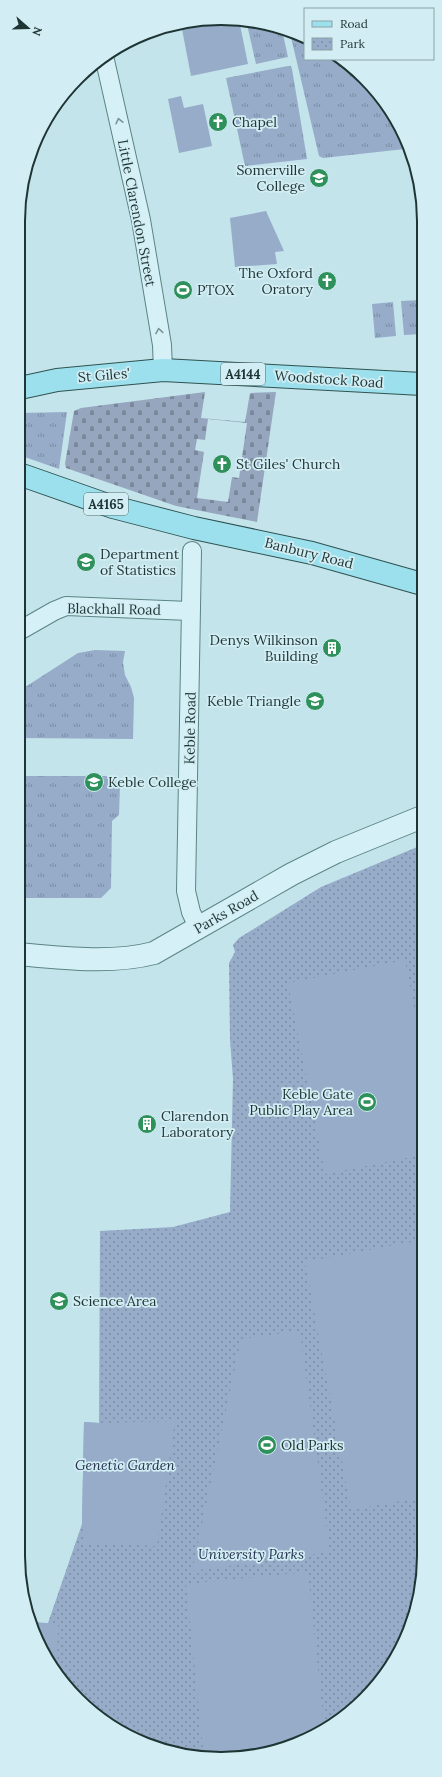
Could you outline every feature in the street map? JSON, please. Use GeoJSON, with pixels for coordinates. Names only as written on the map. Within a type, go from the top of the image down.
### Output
{"type":"FeatureCollection","features":[{"type":"Feature","properties":{"kind":"main road","name":"St Giles'"},"geometry":{"type":"LineString","coordinates":[[25,387],[45,382],[163,370]]}},
{"type":"Feature","properties":{"kind":"main road","name":"Woodstock Road"},"geometry":{"type":"LineString","coordinates":[[163,370],[417,384]]}},
{"type":"Feature","properties":{"kind":"main road","name":"St Giles'"},"geometry":{"type":"LineString","coordinates":[[25,380],[45,382]]}},
{"type":"Feature","properties":{"kind":"main road","name":"Banbury Road"},"geometry":{"type":"LineString","coordinates":[[25,476],[113,506],[194,528],[312,553],[417,583]]}},
{"type":"Feature","properties":{"kind":"street","name":"Little Clarendon Street"},"geometry":{"type":"LineString","coordinates":[[106,63],[141,220],[162,345],[163,370]]}},
{"type":"Feature","properties":{"kind":"street","name":"Keble Road"},"geometry":{"type":"LineString","coordinates":[[192,551],[186,891],[191,912],[198,927]]}},
{"type":"Feature","properties":{"kind":"street","name":"Blackhall Road"},"geometry":{"type":"LineString","coordinates":[[25,628],[66,606],[190,612]]}},
{"type":"Feature","properties":{"kind":"street","name":"Parks Road"},"geometry":{"type":"LineString","coordinates":[[25,954],[119,959],[137,958],[154,953],[292,874],[336,852],[417,819]]}},
{"type":"Feature","properties":{"kind":"green space"},"geometry":{"type":"Polygon","coordinates":[[[208,25],[240,26],[248,64],[191,76],[182,29],[208,25]]]}},
{"type":"Feature","properties":{"kind":"green space"},"geometry":{"type":"Polygon","coordinates":[[[248,27],[283,35],[288,57],[256,64],[248,27]]]}},
{"type":"Feature","properties":{"kind":"green space"},"geometry":{"type":"Polygon","coordinates":[[[291,38],[304,43],[304,60],[332,60],[360,82],[384,112],[397,134],[403,149],[323,158],[319,156],[291,38]]]}},
{"type":"Feature","properties":{"kind":"green space"},"geometry":{"type":"Polygon","coordinates":[[[291,66],[292,69],[307,159],[245,166],[226,78],[291,66]]]}},
{"type":"Feature","properties":{"kind":"green space"},"geometry":{"type":"Polygon","coordinates":[[[181,96],[184,108],[203,104],[212,146],[179,153],[168,99],[181,96]]]}},
{"type":"Feature","properties":{"kind":"green space"},"geometry":{"type":"Polygon","coordinates":[[[266,211],[284,251],[275,252],[277,264],[235,267],[230,218],[266,211]]]}},
{"type":"Feature","properties":{"kind":"green space"},"geometry":{"type":"Polygon","coordinates":[[[417,300],[417,334],[404,335],[401,301],[417,300]]]}},
{"type":"Feature","properties":{"kind":"green space"},"geometry":{"type":"Polygon","coordinates":[[[393,302],[396,336],[375,338],[372,304],[393,302]]]}},
{"type":"Feature","properties":{"kind":"green space"},"geometry":{"type":"Polygon","coordinates":[[[205,392],[201,418],[245,422],[250,393],[276,392],[257,522],[176,506],[66,468],[65,464],[74,411],[81,408],[205,392]],[[208,419],[205,440],[197,439],[195,450],[204,452],[197,498],[228,502],[232,477],[239,478],[247,423],[208,419]]]}},
{"type":"Feature","properties":{"kind":"green space"},"geometry":{"type":"Polygon","coordinates":[[[67,412],[59,469],[25,457],[25,413],[67,412]]]}},
{"type":"Feature","properties":{"kind":"green space"},"geometry":{"type":"Polygon","coordinates":[[[95,650],[125,651],[123,662],[125,675],[131,687],[134,698],[133,739],[25,738],[25,687],[78,653],[95,650]]]}},
{"type":"Feature","properties":{"kind":"green space"},"geometry":{"type":"Polygon","coordinates":[[[25,776],[111,776],[120,786],[119,815],[112,821],[111,888],[101,898],[25,898],[25,776]]]}},
{"type":"Feature","properties":{"kind":"green space","name":"University Parks"},"geometry":{"type":"Polygon","coordinates":[[[417,847],[417,1569],[407,1619],[397,1643],[384,1665],[360,1695],[319,1726],[284,1742],[234,1752],[208,1752],[158,1742],[134,1732],[112,1719],[82,1695],[58,1665],[45,1643],[36,1622],[48,1623],[82,1524],[84,1422],[99,1423],[100,1231],[173,1227],[230,1212],[233,1079],[230,1040],[229,963],[235,952],[233,945],[239,938],[321,887],[417,847]]]}},
{"type":"Feature","properties":{"kind":"green space","name":"Keble Gate Public Play Area"},"geometry":{"type":"Polygon","coordinates":[[[405,960],[417,1023],[417,1156],[325,1174],[288,983],[405,960]]]}},
{"type":"Feature","properties":{"kind":"green space"},"geometry":{"type":"Polygon","coordinates":[[[417,1241],[417,1498],[351,1510],[305,1262],[417,1241]]]}},
{"type":"Feature","properties":{"kind":"green space","name":"Old Parks"},"geometry":{"type":"Polygon","coordinates":[[[300,1331],[330,1552],[192,1571],[241,1339],[300,1331]]]}},
{"type":"Feature","properties":{"kind":"green space","name":"Genetic Garden"},"geometry":{"type":"Polygon","coordinates":[[[175,1421],[157,1546],[85,1543],[82,1524],[84,1422],[175,1421]]]}},
{"type":"Feature","properties":{"kind":"green space"},"geometry":{"type":"Polygon","coordinates":[[[308,1572],[324,1723],[308,1732],[284,1742],[272,1745],[234,1752],[203,1751],[186,1584],[308,1572]]]}},
{"type":"Feature","properties":{"kind":"green space"},"geometry":{"type":"Polygon","coordinates":[[[38,1625],[58,1625],[57,1664],[45,1643],[38,1625]]]}},
{"type":"Feature","properties":{"kind":"place","name":"Chapel"},"geometry":{"type":"Point","coordinates":[218,122]}},
{"type":"Feature","properties":{"kind":"place","name":"Somerville College"},"geometry":{"type":"Point","coordinates":[319,178]}},
{"type":"Feature","properties":{"kind":"place","name":"The Oxford Oratory"},"geometry":{"type":"Point","coordinates":[327,281]}},
{"type":"Feature","properties":{"kind":"place","name":"PTOX"},"geometry":{"type":"Point","coordinates":[183,290]}},
{"type":"Feature","properties":{"kind":"place","name":"St Giles' Church"},"geometry":{"type":"Point","coordinates":[222,464]}},
{"type":"Feature","properties":{"kind":"place","name":"Department of Statistics"},"geometry":{"type":"Point","coordinates":[86,562]}},
{"type":"Feature","properties":{"kind":"place","name":"Denys Wilkinson Building"},"geometry":{"type":"Point","coordinates":[332,648]}},
{"type":"Feature","properties":{"kind":"place","name":"Keble Triangle"},"geometry":{"type":"Point","coordinates":[315,701]}},
{"type":"Feature","properties":{"kind":"place","name":"Keble College"},"geometry":{"type":"Point","coordinates":[94,782]}},
{"type":"Feature","properties":{"kind":"place","name":"Keble Gate Public Play Area"},"geometry":{"type":"Point","coordinates":[367,1102]}},
{"type":"Feature","properties":{"kind":"place","name":"Clarendon Laboratory"},"geometry":{"type":"Point","coordinates":[147,1124]}},
{"type":"Feature","properties":{"kind":"place","name":"Science Area"},"geometry":{"type":"Point","coordinates":[59,1301]}},
{"type":"Feature","properties":{"kind":"place","name":"Old Parks"},"geometry":{"type":"Point","coordinates":[267,1445]}}]}
